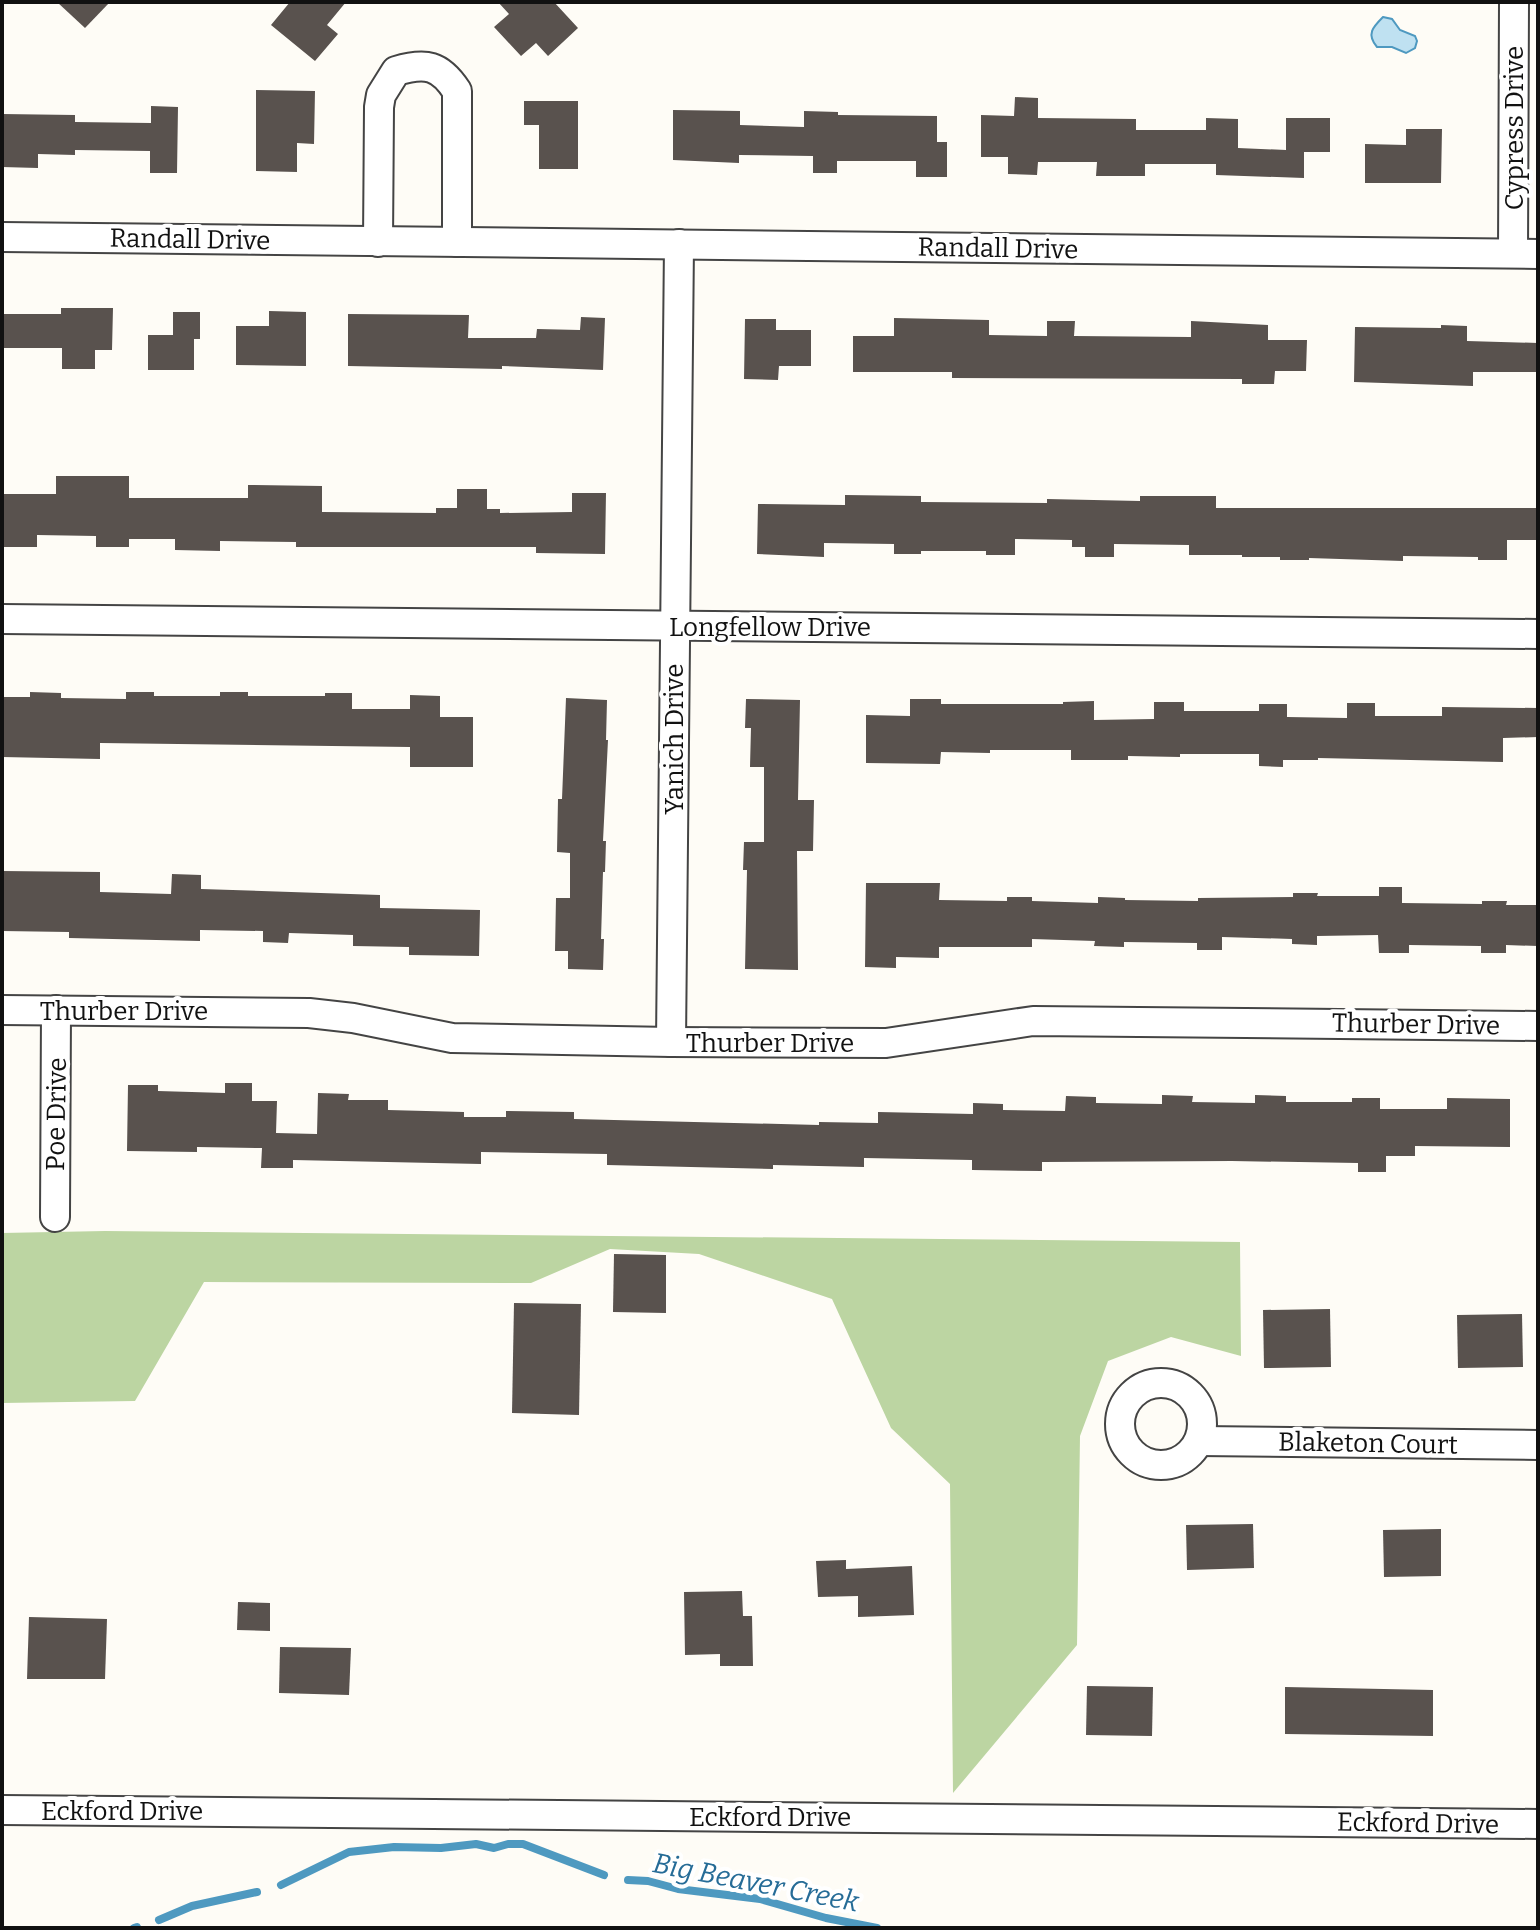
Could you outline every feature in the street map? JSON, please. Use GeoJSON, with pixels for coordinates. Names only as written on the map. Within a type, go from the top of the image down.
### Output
{"type":"FeatureCollection","features":[{"type":"Feature","properties":{"kind":"street","name":"Cypress Drive"},"geometry":{"type":"LineString","coordinates":[[1514,2],[1526,254]]}},
{"type":"Feature","properties":{"kind":"street"},"geometry":{"type":"LineString","coordinates":[[378,242],[381,95],[396,71],[423,66],[438,69],[457,91],[457,242]]}},
{"type":"Feature","properties":{"kind":"street","name":"Randall Drive"},"geometry":{"type":"LineString","coordinates":[[2,237],[1526,254]]}},
{"type":"Feature","properties":{"kind":"street","name":"Yanich Drive"},"geometry":{"type":"LineString","coordinates":[[671,1042],[679,244]]}},
{"type":"Feature","properties":{"kind":"street","name":"Longfellow Drive"},"geometry":{"type":"LineString","coordinates":[[2,619],[1538,634]]}},
{"type":"Feature","properties":{"kind":"street","name":"Thurber Drive"},"geometry":{"type":"LineString","coordinates":[[2,1010],[309,1013],[353,1018],[452,1038],[671,1042],[886,1043],[1033,1021],[1538,1026]]}},
{"type":"Feature","properties":{"kind":"street","name":"Poe Drive"},"geometry":{"type":"LineString","coordinates":[[55,1217],[56,1010]]}},
{"type":"Feature","properties":{"kind":"street","name":"Blaketon Court"},"geometry":{"type":"LineString","coordinates":[[1199,1441],[1538,1445]]}},
{"type":"Feature","properties":{"kind":"street","name":"Eckford Drive"},"geometry":{"type":"LineString","coordinates":[[2,1810],[1538,1824]]}},
{"type":"Feature","properties":{"kind":"green space"},"geometry":{"type":"Polygon","coordinates":[[[105,1231],[1240,1242],[1241,1356],[1171,1337],[1108,1361],[1080,1436],[1077,1645],[953,1793],[950,1484],[891,1428],[832,1299],[699,1254],[610,1249],[531,1283],[204,1282],[135,1401],[2,1403],[2,1233],[105,1231]]]}},
{"type":"Feature","properties":{"kind":"water"},"geometry":{"type":"Polygon","coordinates":[[[1383,17],[1392,19],[1400,30],[1415,36],[1415,48],[1406,53],[1392,47],[1377,47],[1372,31],[1383,17]]]}},
{"type":"Feature","properties":{"kind":"building"},"geometry":{"type":"Polygon","coordinates":[[[57,2],[110,2],[85,28],[57,2]]]}},
{"type":"Feature","properties":{"kind":"building"},"geometry":{"type":"Polygon","coordinates":[[[290,2],[346,2],[327,25],[338,34],[315,61],[271,25],[290,2]]]}},
{"type":"Feature","properties":{"kind":"building"},"geometry":{"type":"Polygon","coordinates":[[[498,2],[554,2],[578,28],[548,56],[536,43],[521,56],[494,27],[509,14],[498,2]]]}},
{"type":"Feature","properties":{"kind":"building"},"geometry":{"type":"Polygon","coordinates":[[[256,90],[315,91],[314,144],[297,143],[297,172],[256,171],[256,90]]]}},
{"type":"Feature","properties":{"kind":"building"},"geometry":{"type":"Polygon","coordinates":[[[1015,97],[1038,98],[1038,118],[1136,119],[1136,130],[1206,130],[1206,118],[1238,119],[1238,148],[1286,150],[1286,118],[1330,118],[1330,152],[1304,152],[1304,178],[1216,175],[1216,164],[1145,164],[1145,176],[1096,176],[1097,162],[1038,162],[1037,175],[1008,174],[1008,157],[981,157],[981,115],[1014,116],[1015,97]]]}},
{"type":"Feature","properties":{"kind":"building"},"geometry":{"type":"Polygon","coordinates":[[[524,101],[578,101],[578,169],[539,169],[539,125],[524,125],[524,101]]]}},
{"type":"Feature","properties":{"kind":"building"},"geometry":{"type":"Polygon","coordinates":[[[151,106],[178,107],[177,173],[150,173],[150,151],[75,150],[75,155],[38,154],[38,168],[2,167],[2,114],[75,115],[75,122],[151,123],[151,106]]]}},
{"type":"Feature","properties":{"kind":"building"},"geometry":{"type":"Polygon","coordinates":[[[673,110],[740,111],[740,125],[804,127],[804,111],[838,112],[838,115],[937,116],[937,142],[947,142],[947,177],[916,177],[916,161],[837,161],[837,173],[813,173],[813,156],[739,155],[739,163],[673,160],[673,110]]]}},
{"type":"Feature","properties":{"kind":"building"},"geometry":{"type":"Polygon","coordinates":[[[1406,129],[1442,129],[1441,183],[1365,183],[1365,144],[1406,145],[1406,129]]]}},
{"type":"Feature","properties":{"kind":"building"},"geometry":{"type":"Polygon","coordinates":[[[61,308],[113,308],[112,350],[95,350],[95,369],[62,369],[62,348],[2,348],[2,314],[61,314],[61,308]]]}},
{"type":"Feature","properties":{"kind":"building"},"geometry":{"type":"Polygon","coordinates":[[[269,311],[306,312],[306,366],[236,365],[236,326],[269,326],[269,311]]]}},
{"type":"Feature","properties":{"kind":"building"},"geometry":{"type":"Polygon","coordinates":[[[173,312],[200,312],[200,339],[194,339],[194,370],[148,370],[148,335],[173,335],[173,312]]]}},
{"type":"Feature","properties":{"kind":"building"},"geometry":{"type":"Polygon","coordinates":[[[348,314],[469,315],[468,338],[536,338],[537,329],[580,330],[581,317],[605,318],[603,370],[502,366],[502,369],[348,366],[348,314]]]}},
{"type":"Feature","properties":{"kind":"building"},"geometry":{"type":"Polygon","coordinates":[[[894,318],[989,320],[989,335],[1047,336],[1047,321],[1075,321],[1074,336],[1191,337],[1191,321],[1268,325],[1268,340],[1307,340],[1306,371],[1275,371],[1274,384],[1242,384],[1242,379],[952,378],[952,372],[853,372],[853,336],[894,336],[894,318]]]}},
{"type":"Feature","properties":{"kind":"building"},"geometry":{"type":"Polygon","coordinates":[[[745,319],[776,319],[776,330],[811,330],[811,366],[779,366],[778,380],[744,379],[745,319]]]}},
{"type":"Feature","properties":{"kind":"building"},"geometry":{"type":"Polygon","coordinates":[[[1441,325],[1467,326],[1467,341],[1538,343],[1538,372],[1473,372],[1473,386],[1354,382],[1355,327],[1441,328],[1441,325]]]}},
{"type":"Feature","properties":{"kind":"building"},"geometry":{"type":"Polygon","coordinates":[[[56,476],[129,476],[129,498],[248,498],[248,485],[322,486],[322,512],[436,513],[436,508],[457,508],[457,489],[487,489],[487,509],[500,509],[500,513],[572,512],[572,493],[606,493],[605,554],[536,553],[536,547],[296,547],[296,542],[220,541],[220,551],[175,550],[175,539],[129,539],[129,547],[96,547],[96,536],[37,535],[37,547],[2,547],[2,494],[56,494],[56,476]]]}},
{"type":"Feature","properties":{"kind":"building"},"geometry":{"type":"Polygon","coordinates":[[[845,495],[921,496],[921,502],[1047,503],[1047,499],[1140,501],[1140,496],[1216,496],[1216,508],[1538,508],[1538,540],[1507,540],[1507,560],[1403,556],[1403,561],[1280,560],[1280,557],[1189,555],[1189,545],[1114,544],[1114,557],[1085,557],[1085,547],[1072,547],[1072,540],[1015,539],[1015,555],[986,555],[986,551],[894,554],[894,544],[824,543],[824,557],[757,554],[758,504],[845,505],[845,495]]]}},
{"type":"Feature","properties":{"kind":"building"},"geometry":{"type":"Polygon","coordinates":[[[30,692],[61,693],[61,698],[126,699],[126,692],[154,692],[154,696],[220,696],[220,692],[248,692],[248,696],[352,693],[352,709],[410,709],[410,695],[440,696],[440,717],[473,717],[473,767],[410,767],[410,747],[100,743],[100,759],[2,757],[2,697],[30,697],[30,692]]]}},
{"type":"Feature","properties":{"kind":"building"},"geometry":{"type":"Polygon","coordinates":[[[566,698],[607,700],[603,841],[606,841],[601,939],[604,939],[603,970],[568,969],[568,951],[555,951],[556,898],[570,898],[570,853],[557,852],[566,698]]]}},
{"type":"Feature","properties":{"kind":"building"},"geometry":{"type":"Polygon","coordinates":[[[746,699],[800,700],[798,800],[814,800],[813,851],[797,851],[798,970],[745,969],[747,870],[743,870],[744,842],[764,842],[764,767],[750,767],[751,728],[745,728],[746,699]]]}},
{"type":"Feature","properties":{"kind":"building"},"geometry":{"type":"Polygon","coordinates":[[[910,699],[941,699],[941,704],[1094,701],[1094,720],[1154,719],[1154,702],[1184,702],[1184,711],[1259,711],[1259,704],[1287,704],[1287,717],[1347,718],[1347,703],[1375,703],[1375,716],[1442,716],[1442,707],[1538,708],[1538,737],[1503,738],[1503,762],[1318,758],[1283,760],[1283,767],[1259,766],[1259,754],[1180,754],[1180,757],[1128,756],[1128,760],[1071,760],[1071,750],[990,750],[990,753],[941,752],[940,764],[866,763],[866,715],[910,716],[910,699]]]}},
{"type":"Feature","properties":{"kind":"building"},"geometry":{"type":"Polygon","coordinates":[[[2,871],[100,872],[100,892],[171,894],[172,874],[201,875],[201,889],[380,895],[380,908],[480,910],[479,956],[409,955],[409,947],[353,946],[353,935],[289,933],[288,943],[263,942],[263,931],[200,930],[200,941],[69,938],[69,932],[2,931],[2,871]]]}},
{"type":"Feature","properties":{"kind":"building"},"geometry":{"type":"Polygon","coordinates":[[[866,883],[940,883],[939,900],[1007,901],[1007,897],[1032,897],[1032,901],[1098,903],[1098,897],[1198,901],[1198,898],[1293,897],[1293,893],[1379,896],[1379,887],[1402,887],[1402,903],[1482,904],[1482,901],[1507,901],[1506,905],[1538,905],[1538,946],[1506,945],[1506,953],[1481,953],[1481,946],[1409,945],[1409,953],[1379,953],[1378,935],[1317,936],[1317,945],[1292,944],[1292,939],[1222,937],[1222,950],[1197,950],[1197,943],[1124,942],[1124,947],[1094,946],[1095,941],[1032,939],[1032,947],[939,947],[939,958],[896,957],[896,968],[865,967],[866,883]]]}},
{"type":"Feature","properties":{"kind":"building"},"geometry":{"type":"Polygon","coordinates":[[[225,1083],[252,1083],[252,1101],[277,1101],[276,1133],[317,1134],[318,1093],[349,1094],[348,1100],[388,1100],[388,1110],[464,1112],[464,1117],[506,1117],[506,1111],[574,1112],[574,1119],[819,1125],[819,1122],[878,1123],[878,1112],[973,1114],[973,1103],[1003,1104],[1003,1110],[1065,1111],[1066,1096],[1096,1097],[1096,1103],[1162,1104],[1162,1095],[1193,1096],[1192,1102],[1255,1103],[1255,1095],[1286,1096],[1286,1102],[1352,1102],[1352,1098],[1380,1098],[1380,1109],[1447,1109],[1447,1098],[1510,1099],[1510,1147],[1415,1146],[1415,1156],[1386,1156],[1386,1172],[1358,1172],[1358,1163],[1232,1161],[1042,1162],[1042,1171],[972,1170],[972,1160],[864,1158],[864,1167],[773,1165],[773,1169],[607,1165],[607,1154],[481,1152],[481,1164],[293,1160],[293,1168],[261,1168],[262,1148],[197,1147],[197,1152],[127,1151],[128,1085],[158,1085],[158,1091],[225,1093],[225,1083]]]}},
{"type":"Feature","properties":{"kind":"building"},"geometry":{"type":"Polygon","coordinates":[[[614,1254],[666,1255],[666,1313],[613,1312],[614,1254]]]}},
{"type":"Feature","properties":{"kind":"building"},"geometry":{"type":"Polygon","coordinates":[[[514,1303],[581,1304],[579,1415],[512,1413],[514,1303]]]}},
{"type":"Feature","properties":{"kind":"building"},"geometry":{"type":"Polygon","coordinates":[[[1330,1309],[1331,1367],[1264,1368],[1263,1310],[1330,1309]]]}},
{"type":"Feature","properties":{"kind":"building"},"geometry":{"type":"Polygon","coordinates":[[[1522,1314],[1523,1367],[1458,1368],[1457,1315],[1522,1314]]]}},
{"type":"Feature","properties":{"kind":"building"},"geometry":{"type":"Polygon","coordinates":[[[1253,1524],[1254,1568],[1187,1570],[1186,1525],[1253,1524]]]}},
{"type":"Feature","properties":{"kind":"building"},"geometry":{"type":"Polygon","coordinates":[[[1441,1529],[1441,1576],[1384,1577],[1383,1530],[1441,1529]]]}},
{"type":"Feature","properties":{"kind":"building"},"geometry":{"type":"Polygon","coordinates":[[[846,1560],[846,1569],[912,1566],[914,1615],[858,1617],[858,1596],[818,1597],[816,1561],[846,1560]]]}},
{"type":"Feature","properties":{"kind":"building"},"geometry":{"type":"Polygon","coordinates":[[[742,1591],[743,1616],[752,1616],[753,1666],[720,1666],[720,1654],[685,1655],[684,1592],[742,1591]]]}},
{"type":"Feature","properties":{"kind":"building"},"geometry":{"type":"Polygon","coordinates":[[[238,1602],[270,1603],[270,1631],[237,1630],[238,1602]]]}},
{"type":"Feature","properties":{"kind":"building"},"geometry":{"type":"Polygon","coordinates":[[[29,1617],[107,1619],[105,1679],[27,1679],[29,1617]]]}},
{"type":"Feature","properties":{"kind":"building"},"geometry":{"type":"Polygon","coordinates":[[[280,1647],[351,1648],[349,1695],[279,1693],[280,1647]]]}},
{"type":"Feature","properties":{"kind":"building"},"geometry":{"type":"Polygon","coordinates":[[[1087,1686],[1153,1687],[1152,1736],[1086,1735],[1087,1686]]]}},
{"type":"Feature","properties":{"kind":"building"},"geometry":{"type":"Polygon","coordinates":[[[1285,1687],[1433,1690],[1433,1736],[1285,1734],[1285,1687]]]}},
{"type":"Feature","properties":{"kind":"waterway","name":"Big Beaver Creek"},"geometry":{"type":"LineString","coordinates":[[281,1885],[349,1852],[476,1844],[494,1848],[523,1844],[604,1875]]}},
{"type":"Feature","properties":{"kind":"waterway","name":"Big Beaver Creek"},"geometry":{"type":"LineString","coordinates":[[628,1880],[760,1899],[826,1918],[877,1928]]}},
{"type":"Feature","properties":{"kind":"waterway","name":"Big Beaver Creek"},"geometry":{"type":"LineString","coordinates":[[159,1920],[192,1906],[257,1892]]}}]}
